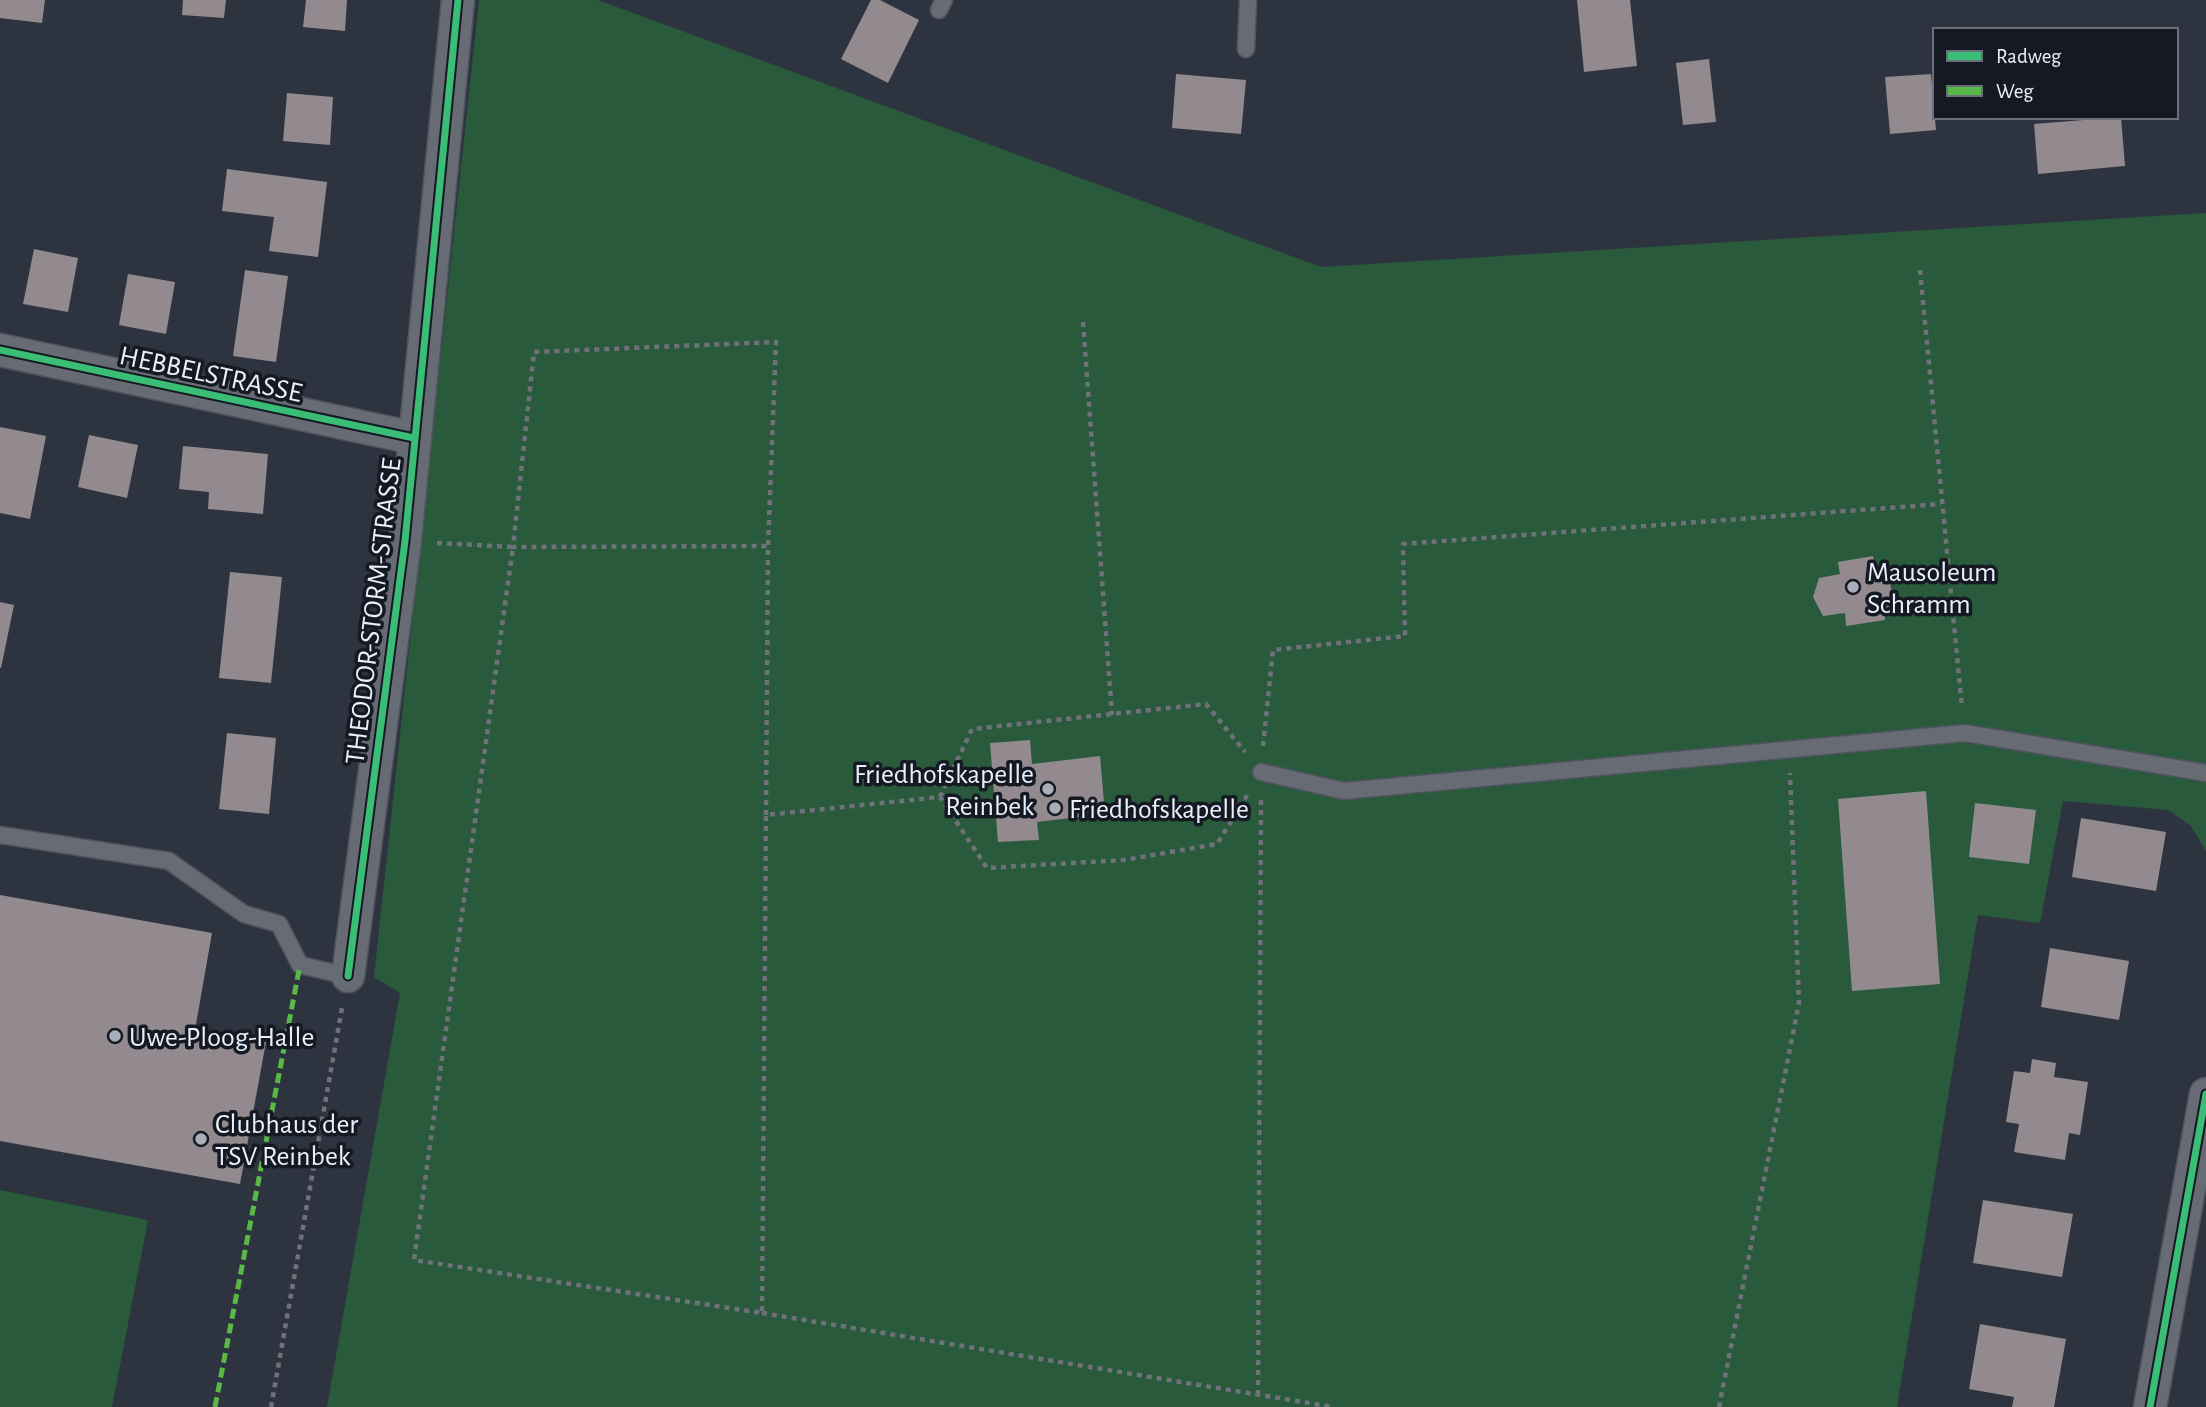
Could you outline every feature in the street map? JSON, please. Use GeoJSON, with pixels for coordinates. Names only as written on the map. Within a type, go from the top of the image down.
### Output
{"type":"FeatureCollection","features":[{"type":"Feature","properties":{"kind":"street","name":"THEODOR-STORM-STRASSE"},"geometry":{"type":"LineString","coordinates":[[348,976],[405,541],[458,0]]}},
{"type":"Feature","properties":{"kind":"street","name":"HEBBELSTRASSE"},"geometry":{"type":"LineString","coordinates":[[0,350],[414,438]]}},
{"type":"Feature","properties":{"kind":"street"},"geometry":{"type":"LineString","coordinates":[[2150,1407],[2206,1094]]}},
{"type":"Feature","properties":{"kind":"lane"},"geometry":{"type":"LineString","coordinates":[[1246,49],[1248,0]]}},
{"type":"Feature","properties":{"kind":"lane"},"geometry":{"type":"LineString","coordinates":[[1261,772],[1344,791],[1965,733],[2206,773]]}},
{"type":"Feature","properties":{"kind":"lane"},"geometry":{"type":"LineString","coordinates":[[0,835],[169,861],[244,914],[279,924],[300,965],[348,976]]}},
{"type":"Feature","properties":{"kind":"path"},"geometry":{"type":"LineString","coordinates":[[1920,270],[1965,733]]}},
{"type":"Feature","properties":{"kind":"path"},"geometry":{"type":"LineString","coordinates":[[1083,323],[1112,715]]}},
{"type":"Feature","properties":{"kind":"path"},"geometry":{"type":"LineString","coordinates":[[762,1314],[768,546],[776,342],[534,352],[513,547],[414,1260],[1333,1407]]}},
{"type":"Feature","properties":{"kind":"path"},"geometry":{"type":"LineString","coordinates":[[1258,1395],[1261,772],[1273,650],[1405,636],[1403,544],[1941,504]]}},
{"type":"Feature","properties":{"kind":"path"},"geometry":{"type":"LineString","coordinates":[[405,541],[513,547],[768,546]]}},
{"type":"Feature","properties":{"kind":"path"},"geometry":{"type":"LineString","coordinates":[[940,797],[972,729],[1206,704],[1261,772]]}},
{"type":"Feature","properties":{"kind":"path"},"geometry":{"type":"LineString","coordinates":[[1719,1407],[1799,1003],[1789,751]]}},
{"type":"Feature","properties":{"kind":"path"},"geometry":{"type":"LineString","coordinates":[[940,797],[987,868],[1124,860],[1217,844],[1261,772]]}},
{"type":"Feature","properties":{"kind":"path"},"geometry":{"type":"LineString","coordinates":[[766,815],[940,797]]}},
{"type":"Feature","properties":{"kind":"path"},"geometry":{"type":"LineString","coordinates":[[271,1407],[348,976]]}},
{"type":"Feature","properties":{"kind":"green space"},"geometry":{"type":"Polygon","coordinates":[[[479,0],[598,0],[1321,267],[2206,213],[2206,851],[2191,826],[2168,810],[2063,801],[2040,923],[1978,915],[1897,1407],[327,1407],[400,993],[374,977],[479,0]]]}},
{"type":"Feature","properties":{"kind":"green space"},"geometry":{"type":"Polygon","coordinates":[[[0,1190],[148,1220],[112,1407],[0,1407],[0,1190]]]}},
{"type":"Feature","properties":{"kind":"building"},"geometry":{"type":"Polygon","coordinates":[[[0,0],[45,0],[42,23],[0,18],[0,0]]]}},
{"type":"Feature","properties":{"kind":"building"},"geometry":{"type":"Polygon","coordinates":[[[183,0],[226,0],[224,18],[182,15],[183,0]]]}},
{"type":"Feature","properties":{"kind":"building"},"geometry":{"type":"Polygon","coordinates":[[[306,0],[347,0],[345,31],[303,27],[306,0]]]}},
{"type":"Feature","properties":{"kind":"building"},"geometry":{"type":"Polygon","coordinates":[[[871,0],[880,0],[919,20],[888,83],[841,59],[871,0]]]}},
{"type":"Feature","properties":{"kind":"building"},"geometry":{"type":"Polygon","coordinates":[[[1577,0],[1630,0],[1637,66],[1584,72],[1577,0]]]}},
{"type":"Feature","properties":{"kind":"building"},"geometry":{"type":"Polygon","coordinates":[[[1709,59],[1716,122],[1683,125],[1676,63],[1709,59]]]}},
{"type":"Feature","properties":{"kind":"building"},"geometry":{"type":"Polygon","coordinates":[[[1176,74],[1246,80],[1241,134],[1172,128],[1176,74]]]}},
{"type":"Feature","properties":{"kind":"building"},"geometry":{"type":"Polygon","coordinates":[[[1931,74],[1936,130],[1890,134],[1885,77],[1931,74]]]}},
{"type":"Feature","properties":{"kind":"building"},"geometry":{"type":"Polygon","coordinates":[[[287,93],[333,97],[330,145],[283,141],[287,93]]]}},
{"type":"Feature","properties":{"kind":"building"},"geometry":{"type":"Polygon","coordinates":[[[2121,119],[2125,166],[2038,174],[2034,124],[2121,119]]]}},
{"type":"Feature","properties":{"kind":"building"},"geometry":{"type":"Polygon","coordinates":[[[227,169],[327,182],[318,257],[269,251],[274,217],[222,211],[227,169]]]}},
{"type":"Feature","properties":{"kind":"building"},"geometry":{"type":"Polygon","coordinates":[[[34,249],[78,258],[68,312],[23,304],[34,249]]]}},
{"type":"Feature","properties":{"kind":"building"},"geometry":{"type":"Polygon","coordinates":[[[245,270],[288,276],[276,362],[233,356],[245,270]]]}},
{"type":"Feature","properties":{"kind":"building"},"geometry":{"type":"Polygon","coordinates":[[[128,274],[175,282],[166,334],[119,325],[128,274]]]}},
{"type":"Feature","properties":{"kind":"building"},"geometry":{"type":"Polygon","coordinates":[[[0,427],[46,436],[30,519],[0,513],[0,427]]]}},
{"type":"Feature","properties":{"kind":"building"},"geometry":{"type":"Polygon","coordinates":[[[89,435],[138,445],[127,498],[78,487],[89,435]]]}},
{"type":"Feature","properties":{"kind":"building"},"geometry":{"type":"Polygon","coordinates":[[[183,446],[268,454],[263,514],[208,509],[209,492],[179,489],[183,446]]]}},
{"type":"Feature","properties":{"kind":"building","name":"Mausoleum Schramm"},"geometry":{"type":"Polygon","coordinates":[[[1873,556],[1875,567],[1887,565],[1894,607],[1884,608],[1885,620],[1846,626],[1845,613],[1823,616],[1813,597],[1819,578],[1840,574],[1838,562],[1873,556]]]}},
{"type":"Feature","properties":{"kind":"building"},"geometry":{"type":"Polygon","coordinates":[[[230,572],[282,577],[271,683],[219,678],[230,572]]]}},
{"type":"Feature","properties":{"kind":"building"},"geometry":{"type":"Polygon","coordinates":[[[0,602],[14,605],[1,668],[0,668],[0,602]]]}},
{"type":"Feature","properties":{"kind":"building"},"geometry":{"type":"Polygon","coordinates":[[[227,733],[276,738],[269,814],[219,809],[227,733]]]}},
{"type":"Feature","properties":{"kind":"building","name":"Friedhofskapelle Reinbek"},"geometry":{"type":"Polygon","coordinates":[[[1030,740],[1032,764],[1100,756],[1105,814],[1037,822],[1039,840],[998,842],[990,743],[1030,740]]]}},
{"type":"Feature","properties":{"kind":"building"},"geometry":{"type":"Polygon","coordinates":[[[1926,791],[1940,984],[1852,991],[1838,799],[1926,791]]]}},
{"type":"Feature","properties":{"kind":"building"},"geometry":{"type":"Polygon","coordinates":[[[1975,803],[2036,810],[2029,864],[1969,857],[1975,803]]]}},
{"type":"Feature","properties":{"kind":"building"},"geometry":{"type":"Polygon","coordinates":[[[2081,818],[2166,832],[2156,891],[2072,877],[2081,818]]]}},
{"type":"Feature","properties":{"kind":"building","name":"Uwe-Ploog-Halle"},"geometry":{"type":"Polygon","coordinates":[[[0,895],[212,933],[195,1030],[266,1042],[240,1184],[0,1141],[0,895]]]}},
{"type":"Feature","properties":{"kind":"building"},"geometry":{"type":"Polygon","coordinates":[[[2050,948],[2129,961],[2119,1020],[2041,1007],[2050,948]]]}},
{"type":"Feature","properties":{"kind":"building"},"geometry":{"type":"Polygon","coordinates":[[[2032,1059],[2056,1063],[2054,1077],[2088,1082],[2080,1135],[2069,1133],[2065,1160],[2014,1152],[2019,1124],[2006,1122],[2014,1071],[2030,1073],[2032,1059]]]}},
{"type":"Feature","properties":{"kind":"building"},"geometry":{"type":"Polygon","coordinates":[[[1983,1200],[2073,1214],[2062,1277],[1973,1263],[1983,1200]]]}},
{"type":"Feature","properties":{"kind":"building"},"geometry":{"type":"Polygon","coordinates":[[[1980,1324],[2066,1339],[2054,1407],[2012,1407],[2014,1397],[1969,1389],[1980,1324]]]}},
{"type":"Feature","properties":{"kind":"marked path"},"geometry":{"type":"LineString","coordinates":[[215,1407],[300,965]]}},
{"type":"Feature","properties":{"kind":"cycle path"},"geometry":{"type":"LineString","coordinates":[[348,976],[405,541],[458,0]]}},
{"type":"Feature","properties":{"kind":"cycle path"},"geometry":{"type":"LineString","coordinates":[[0,350],[414,438]]}},
{"type":"Feature","properties":{"kind":"cycle path"},"geometry":{"type":"LineString","coordinates":[[2150,1407],[2206,1094]]}},
{"type":"Feature","properties":{"kind":"place","name":"Mausoleum Schramm"},"geometry":{"type":"Point","coordinates":[1853,587]}},
{"type":"Feature","properties":{"kind":"place","name":"Friedhofskapelle Reinbek"},"geometry":{"type":"Point","coordinates":[1048,789]}},
{"type":"Feature","properties":{"kind":"place","name":"Friedhofskapelle"},"geometry":{"type":"Point","coordinates":[1055,808]}},
{"type":"Feature","properties":{"kind":"place","name":"Uwe-Ploog-Halle"},"geometry":{"type":"Point","coordinates":[115,1036]}},
{"type":"Feature","properties":{"kind":"place","name":"Clubhaus der TSV Reinbek"},"geometry":{"type":"Point","coordinates":[201,1139]}}]}
